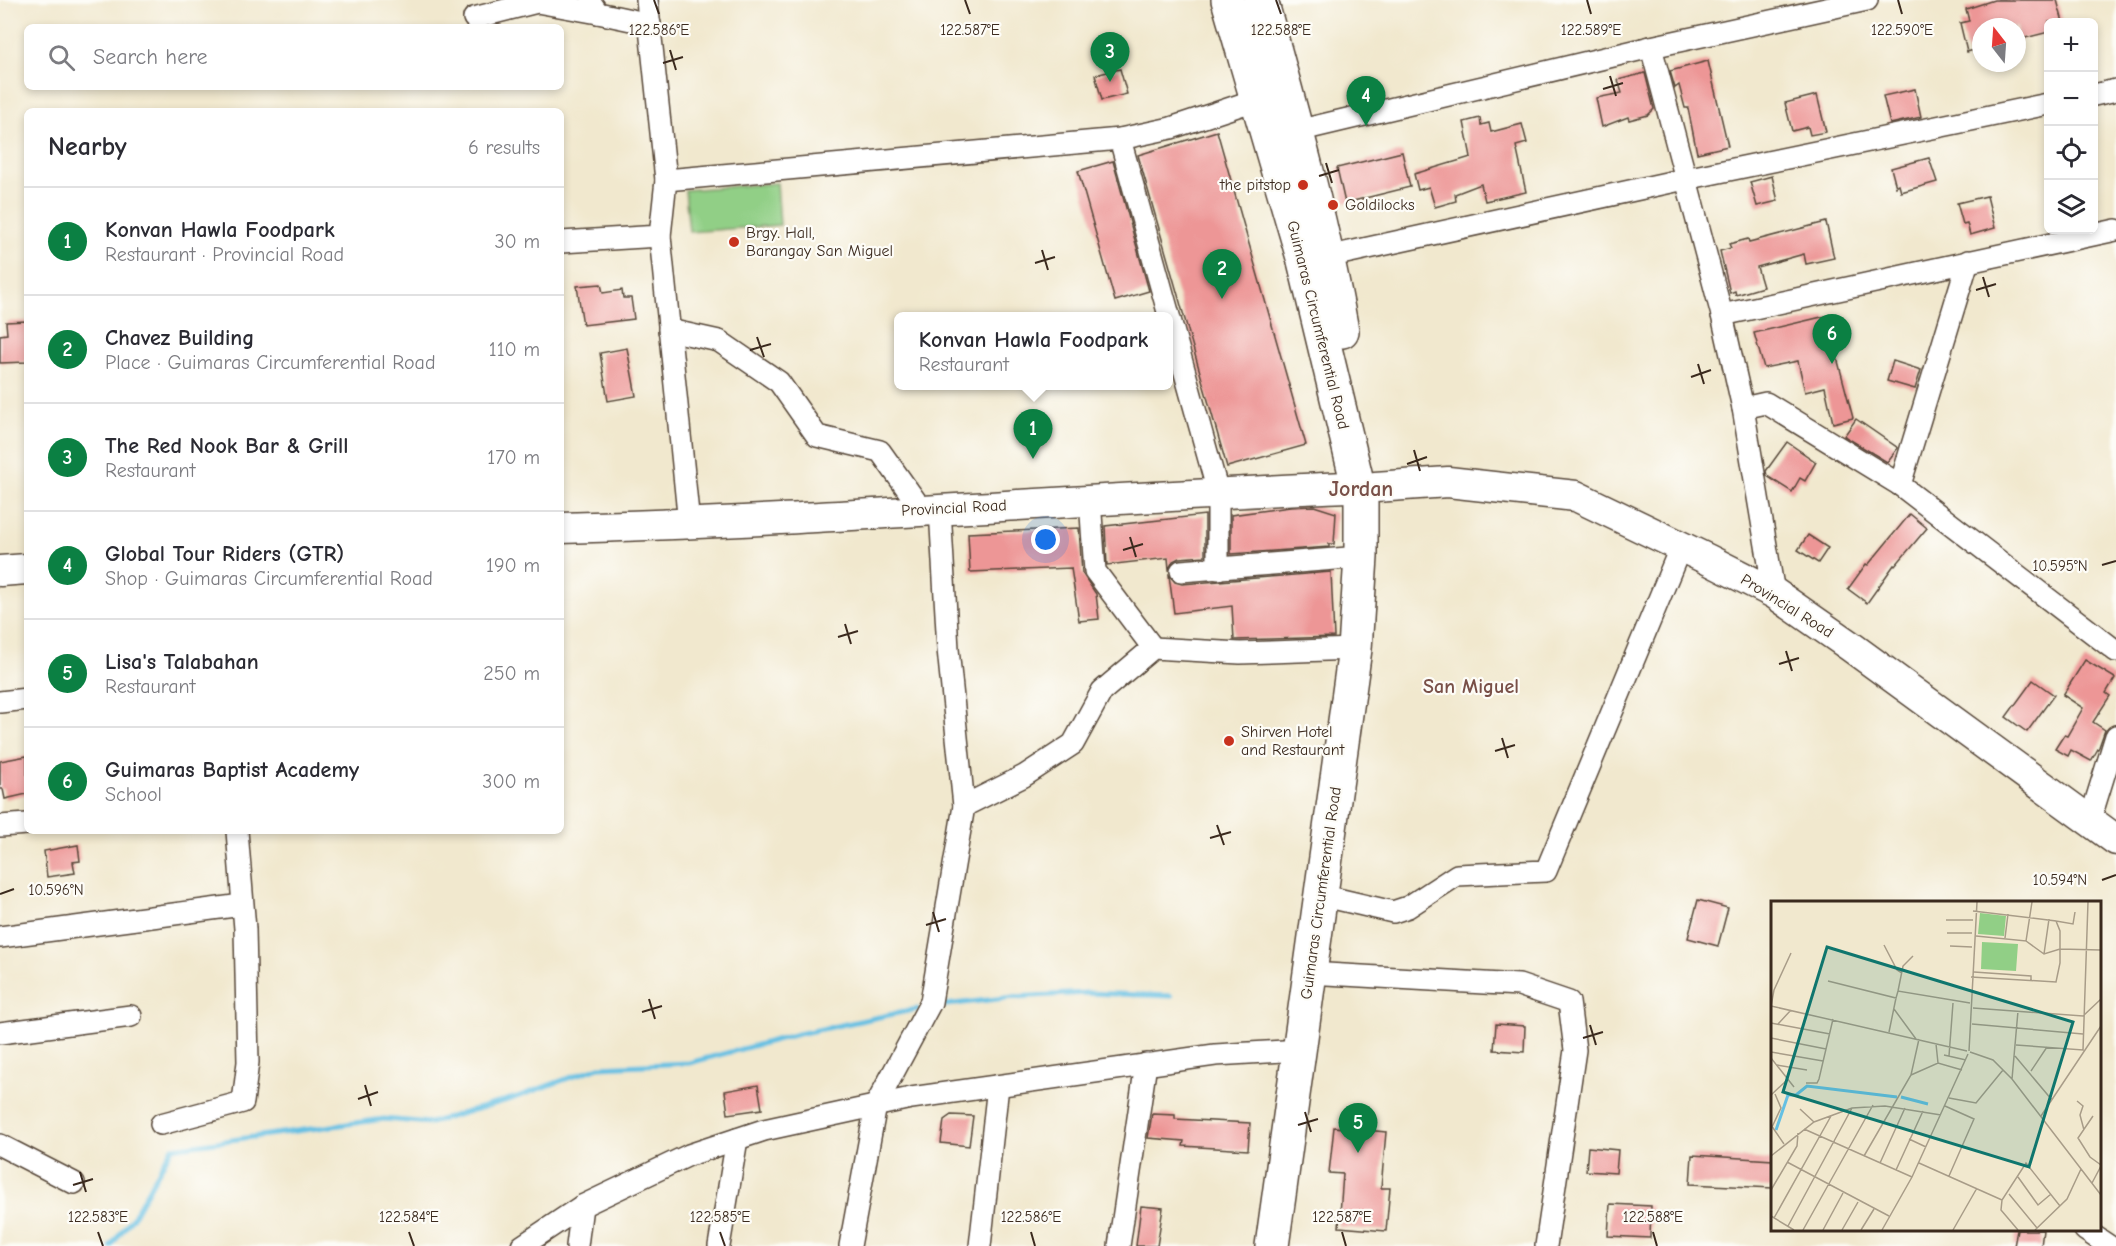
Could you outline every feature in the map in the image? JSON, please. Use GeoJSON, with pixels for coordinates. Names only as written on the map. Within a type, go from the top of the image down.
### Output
{"type":"FeatureCollection","features":[{"type":"Feature","properties":{"kind":"main road","name":"Guimaras Circumferential Road"},"geometry":{"type":"LineString","coordinates":[[1228,0],[1304,261],[1361,486]]}},
{"type":"Feature","properties":{"kind":"main road","name":"Guimaras Circumferential Road"},"geometry":{"type":"LineString","coordinates":[[1261,0],[1297,131],[1334,282],[1361,486],[1361,557],[1355,649],[1272,1246]]}},
{"type":"Feature","properties":{"kind":"main road","name":"Provincial Road"},"geometry":{"type":"LineString","coordinates":[[564,528],[688,524],[1218,492],[1448,482],[1576,496],[1774,593],[2116,840]]}},
{"type":"Feature","properties":{"kind":"main road"},"geometry":{"type":"LineString","coordinates":[[0,571],[24,569]]}},
{"type":"Feature","properties":{"kind":"street"},"geometry":{"type":"LineString","coordinates":[[647,0],[666,180],[660,236],[688,524]]}},
{"type":"Feature","properties":{"kind":"street"},"geometry":{"type":"LineString","coordinates":[[1297,131],[1651,47],[1867,0]]}},
{"type":"Feature","properties":{"kind":"street"},"geometry":{"type":"LineString","coordinates":[[474,18],[537,2],[594,6],[650,24]]}},
{"type":"Feature","properties":{"kind":"street"},"geometry":{"type":"LineString","coordinates":[[1651,47],[1722,315],[1743,408],[1774,593]]}},
{"type":"Feature","properties":{"kind":"street"},"geometry":{"type":"LineString","coordinates":[[2098,94],[2116,90]]}},
{"type":"Feature","properties":{"kind":"street"},"geometry":{"type":"LineString","coordinates":[[666,180],[1120,140],[1172,128],[1258,99]]}},
{"type":"Feature","properties":{"kind":"street"},"geometry":{"type":"LineString","coordinates":[[1327,257],[1685,179],[2044,105]]}},
{"type":"Feature","properties":{"kind":"street"},"geometry":{"type":"LineString","coordinates":[[1120,140],[1168,312]]}},
{"type":"Feature","properties":{"kind":"street"},"geometry":{"type":"LineString","coordinates":[[1722,315],[2116,230]]}},
{"type":"Feature","properties":{"kind":"street"},"geometry":{"type":"LineString","coordinates":[[564,242],[660,236]]}},
{"type":"Feature","properties":{"kind":"street"},"geometry":{"type":"LineString","coordinates":[[1900,485],[1968,261]]}},
{"type":"Feature","properties":{"kind":"street"},"geometry":{"type":"LineString","coordinates":[[669,330],[719,341],[779,382],[817,436],[880,451],[931,509],[964,806],[931,1002],[876,1105],[850,1246]]}},
{"type":"Feature","properties":{"kind":"street"},"geometry":{"type":"LineString","coordinates":[[1173,330],[1218,492],[1218,569]]}},
{"type":"Feature","properties":{"kind":"street"},"geometry":{"type":"LineString","coordinates":[[1743,408],[1766,403],[1900,485],[2116,651]]}},
{"type":"Feature","properties":{"kind":"street"},"geometry":{"type":"LineString","coordinates":[[1090,500],[1095,571],[1153,648]]}},
{"type":"Feature","properties":{"kind":"street"},"geometry":{"type":"LineString","coordinates":[[1320,895],[1392,912],[1408,907],[1457,875],[1546,871],[1681,546]]}},
{"type":"Feature","properties":{"kind":"street"},"geometry":{"type":"LineString","coordinates":[[1181,572],[1361,557]]}},
{"type":"Feature","properties":{"kind":"street"},"geometry":{"type":"LineString","coordinates":[[964,806],[1024,776],[1073,744],[1102,691],[1153,648],[1240,653],[1355,649]]}},
{"type":"Feature","properties":{"kind":"street"},"geometry":{"type":"LineString","coordinates":[[0,702],[24,699]]}},
{"type":"Feature","properties":{"kind":"street"},"geometry":{"type":"LineString","coordinates":[[2090,820],[2116,736]]}},
{"type":"Feature","properties":{"kind":"street"},"geometry":{"type":"LineString","coordinates":[[0,826],[24,824]]}},
{"type":"Feature","properties":{"kind":"street"},"geometry":{"type":"LineString","coordinates":[[161,1124],[243,1102],[248,1062],[237,834]]}},
{"type":"Feature","properties":{"kind":"street"},"geometry":{"type":"LineString","coordinates":[[0,937],[242,905]]}},
{"type":"Feature","properties":{"kind":"street"},"geometry":{"type":"LineString","coordinates":[[1309,973],[1519,985],[1569,1002],[1575,1050],[1546,1246]]}},
{"type":"Feature","properties":{"kind":"street"},"geometry":{"type":"LineString","coordinates":[[0,1034],[131,1016]]}},
{"type":"Feature","properties":{"kind":"street"},"geometry":{"type":"LineString","coordinates":[[522,1246],[582,1206],[689,1155],[764,1130],[911,1098],[1215,1055],[1300,1050]]}},
{"type":"Feature","properties":{"kind":"street"},"geometry":{"type":"LineString","coordinates":[[1119,1246],[1146,1064]]}},
{"type":"Feature","properties":{"kind":"street"},"geometry":{"type":"LineString","coordinates":[[980,1246],[998,1086]]}},
{"type":"Feature","properties":{"kind":"street"},"geometry":{"type":"LineString","coordinates":[[719,1246],[737,1138]]}},
{"type":"Feature","properties":{"kind":"street"},"geometry":{"type":"LineString","coordinates":[[1,1149],[74,1183]]}},
{"type":"Feature","properties":{"kind":"street"},"geometry":{"type":"LineString","coordinates":[[577,1246],[582,1206]]}},
{"type":"Feature","properties":{"kind":"street"},"geometry":{"type":"LineString","coordinates":[[2077,1246],[2083,1231]]}},
{"type":"Feature","properties":{"kind":"street"},"geometry":{"type":"LineString","coordinates":[[2085,1231],[2109,1246]]}},
{"type":"Feature","properties":{"kind":"green space"},"geometry":{"type":"Polygon","coordinates":[[[777,183],[780,225],[689,232],[685,190],[777,183]]]}},
{"type":"Feature","properties":{"kind":"building"},"geometry":{"type":"Polygon","coordinates":[[[1994,0],[2057,0],[2062,18],[2044,18],[2044,33],[2026,38],[2026,18],[1972,18],[1972,51],[1967,52],[1960,23],[1969,21],[1966,9],[1994,0]]]}},
{"type":"Feature","properties":{"kind":"building"},"geometry":{"type":"Polygon","coordinates":[[[1708,61],[1728,146],[1697,153],[1688,108],[1685,108],[1679,85],[1675,88],[1670,71],[1708,61]]]}},
{"type":"Feature","properties":{"kind":"building"},"geometry":{"type":"Polygon","coordinates":[[[1120,69],[1127,94],[1102,100],[1095,75],[1120,69]]]}},
{"type":"Feature","properties":{"kind":"building"},"geometry":{"type":"Polygon","coordinates":[[[1645,73],[1654,109],[1648,115],[1629,120],[1628,117],[1602,127],[1596,98],[1622,93],[1618,80],[1645,73]]]}},
{"type":"Feature","properties":{"kind":"building"},"geometry":{"type":"Polygon","coordinates":[[[1915,89],[1921,117],[1890,124],[1883,96],[1915,89]]]}},
{"type":"Feature","properties":{"kind":"building"},"geometry":{"type":"Polygon","coordinates":[[[1817,95],[1826,132],[1810,135],[1808,127],[1792,131],[1785,103],[1817,95]]]}},
{"type":"Feature","properties":{"kind":"building"},"geometry":{"type":"Polygon","coordinates":[[[1480,118],[1481,125],[1489,123],[1491,132],[1522,124],[1527,143],[1516,146],[1526,192],[1485,201],[1481,184],[1455,194],[1456,201],[1435,207],[1429,187],[1418,190],[1414,174],[1471,157],[1464,122],[1480,118]]]}},
{"type":"Feature","properties":{"kind":"building"},"geometry":{"type":"Polygon","coordinates":[[[1217,131],[1306,445],[1227,467],[1138,155],[1217,131]]]}},
{"type":"Feature","properties":{"kind":"building"},"geometry":{"type":"Polygon","coordinates":[[[1402,152],[1410,187],[1345,203],[1337,168],[1402,152]]]}},
{"type":"Feature","properties":{"kind":"building"},"geometry":{"type":"Polygon","coordinates":[[[1929,158],[1937,182],[1901,192],[1899,185],[1896,187],[1891,168],[1929,158]]]}},
{"type":"Feature","properties":{"kind":"building"},"geometry":{"type":"Polygon","coordinates":[[[1113,161],[1149,291],[1115,301],[1078,171],[1113,161]]]}},
{"type":"Feature","properties":{"kind":"building"},"geometry":{"type":"Polygon","coordinates":[[[1772,176],[1778,201],[1757,206],[1750,182],[1772,176]]]}},
{"type":"Feature","properties":{"kind":"building"},"geometry":{"type":"Polygon","coordinates":[[[1987,196],[1995,228],[1970,235],[1967,223],[1963,224],[1957,203],[1987,196]]]}},
{"type":"Feature","properties":{"kind":"building"},"geometry":{"type":"Polygon","coordinates":[[[1826,222],[1834,258],[1806,264],[1804,254],[1757,267],[1763,287],[1736,295],[1735,291],[1730,293],[1720,251],[1731,248],[1729,244],[1748,239],[1749,242],[1826,222]]]}},
{"type":"Feature","properties":{"kind":"building"},"geometry":{"type":"Polygon","coordinates":[[[601,284],[603,293],[622,290],[623,298],[631,298],[634,319],[583,325],[577,286],[601,284]]]}},
{"type":"Feature","properties":{"kind":"building"},"geometry":{"type":"Polygon","coordinates":[[[1826,316],[1853,418],[1833,423],[1825,387],[1805,392],[1798,361],[1764,368],[1754,333],[1826,316]]]}},
{"type":"Feature","properties":{"kind":"building"},"geometry":{"type":"Polygon","coordinates":[[[24,321],[24,362],[0,363],[0,335],[7,334],[6,322],[24,321]]]}},
{"type":"Feature","properties":{"kind":"building"},"geometry":{"type":"Polygon","coordinates":[[[627,348],[636,396],[608,401],[600,353],[627,348]]]}},
{"type":"Feature","properties":{"kind":"building"},"geometry":{"type":"Polygon","coordinates":[[[1893,361],[1921,370],[1915,389],[1887,381],[1893,361]]]}},
{"type":"Feature","properties":{"kind":"building"},"geometry":{"type":"Polygon","coordinates":[[[1856,419],[1898,448],[1887,462],[1844,436],[1856,419]]]}},
{"type":"Feature","properties":{"kind":"building"},"geometry":{"type":"Polygon","coordinates":[[[1787,442],[1816,462],[1805,481],[1800,478],[1792,492],[1767,476],[1766,471],[1787,442]]]}},
{"type":"Feature","properties":{"kind":"building"},"geometry":{"type":"Polygon","coordinates":[[[1314,506],[1336,513],[1334,544],[1329,544],[1329,547],[1231,554],[1231,515],[1314,506]]]}},
{"type":"Feature","properties":{"kind":"building"},"geometry":{"type":"Polygon","coordinates":[[[1910,514],[1927,528],[1894,565],[1867,603],[1848,589],[1866,564],[1868,565],[1910,514]]]}},
{"type":"Feature","properties":{"kind":"building"},"geometry":{"type":"Polygon","coordinates":[[[1205,515],[1205,556],[1179,558],[1173,561],[1169,569],[1168,558],[1107,565],[1105,526],[1205,515]]]}},
{"type":"Feature","properties":{"kind":"building"},"geometry":{"type":"Polygon","coordinates":[[[1079,528],[1082,573],[1096,594],[1099,619],[1079,621],[1071,568],[970,572],[968,533],[1079,528]]]}},
{"type":"Feature","properties":{"kind":"building"},"geometry":{"type":"Polygon","coordinates":[[[1808,535],[1828,548],[1818,563],[1798,550],[1808,535]]]}},
{"type":"Feature","properties":{"kind":"building"},"geometry":{"type":"Polygon","coordinates":[[[1331,572],[1334,637],[1234,640],[1232,606],[1174,613],[1169,575],[1175,582],[1182,584],[1331,572]]]}},
{"type":"Feature","properties":{"kind":"building"},"geometry":{"type":"Polygon","coordinates":[[[2085,660],[2115,678],[2106,693],[2110,696],[2093,722],[2105,730],[2091,761],[2071,750],[2068,756],[2055,749],[2064,735],[2067,736],[2083,708],[2063,695],[2085,660]]]}},
{"type":"Feature","properties":{"kind":"building"},"geometry":{"type":"Polygon","coordinates":[[[2033,680],[2054,695],[2027,732],[2006,717],[2033,680]]]}},
{"type":"Feature","properties":{"kind":"building"},"geometry":{"type":"Polygon","coordinates":[[[24,757],[24,795],[5,799],[3,789],[0,789],[0,761],[24,757]]]}},
{"type":"Feature","properties":{"kind":"building"},"geometry":{"type":"Polygon","coordinates":[[[78,845],[80,861],[73,862],[75,873],[47,877],[44,851],[78,845]]]}},
{"type":"Feature","properties":{"kind":"building"},"geometry":{"type":"Polygon","coordinates":[[[1698,900],[1728,908],[1718,946],[1688,938],[1698,900]]]}},
{"type":"Feature","properties":{"kind":"building"},"geometry":{"type":"Polygon","coordinates":[[[1496,1024],[1525,1026],[1524,1052],[1494,1050],[1496,1024]]]}},
{"type":"Feature","properties":{"kind":"building"},"geometry":{"type":"Polygon","coordinates":[[[758,1085],[762,1109],[728,1114],[725,1091],[758,1085]]]}},
{"type":"Feature","properties":{"kind":"building"},"geometry":{"type":"Polygon","coordinates":[[[1152,1114],[1175,1115],[1175,1119],[1250,1123],[1248,1150],[1183,1146],[1184,1141],[1148,1138],[1152,1114]]]}},
{"type":"Feature","properties":{"kind":"building"},"geometry":{"type":"Polygon","coordinates":[[[951,1115],[973,1116],[969,1146],[941,1143],[944,1120],[951,1115]]]}},
{"type":"Feature","properties":{"kind":"building"},"geometry":{"type":"Polygon","coordinates":[[[1334,1127],[1386,1132],[1381,1188],[1390,1188],[1386,1231],[1339,1227],[1343,1174],[1329,1173],[1334,1127]]]}},
{"type":"Feature","properties":{"kind":"building"},"geometry":{"type":"Polygon","coordinates":[[[1588,1147],[1618,1150],[1616,1173],[1586,1171],[1588,1147]]]}},
{"type":"Feature","properties":{"kind":"building"},"geometry":{"type":"Polygon","coordinates":[[[1692,1155],[1771,1160],[1771,1188],[1690,1184],[1692,1155]]]}},
{"type":"Feature","properties":{"kind":"building"},"geometry":{"type":"Polygon","coordinates":[[[1610,1204],[1651,1206],[1650,1238],[1608,1236],[1610,1204]]]}},
{"type":"Feature","properties":{"kind":"building"},"geometry":{"type":"Polygon","coordinates":[[[1141,1206],[1163,1208],[1157,1246],[1136,1246],[1141,1206]]]}},
{"type":"Feature","properties":{"kind":"building"},"geometry":{"type":"Polygon","coordinates":[[[2017,1231],[2043,1231],[2041,1246],[2014,1246],[2017,1231]]]}},
{"type":"Feature","properties":{"kind":"waterway"},"geometry":{"type":"LineString","coordinates":[[937,1006],[1014,997],[1087,993],[1171,996]]}},
{"type":"Feature","properties":{"kind":"waterway"},"geometry":{"type":"LineString","coordinates":[[111,1246],[134,1215],[172,1148],[384,1119],[430,1123],[514,1098],[599,1067],[689,1063],[798,1034],[917,1009]]}},
{"type":"Feature","properties":{"kind":"place","name":"The Red Nook Bar & Grill"},"geometry":{"type":"Point","coordinates":[1110,82]}},
{"type":"Feature","properties":{"kind":"place","name":"Global Tour Riders (GTR)"},"geometry":{"type":"Point","coordinates":[1366,126]}},
{"type":"Feature","properties":{"kind":"place","name":"the pitstop"},"geometry":{"type":"Point","coordinates":[1303,185]}},
{"type":"Feature","properties":{"kind":"place","name":"Goldilocks"},"geometry":{"type":"Point","coordinates":[1333,205]}},
{"type":"Feature","properties":{"kind":"place","name":"Brgy. Hall, Barangay San Miguel"},"geometry":{"type":"Point","coordinates":[734,242]}},
{"type":"Feature","properties":{"kind":"place","name":"Chavez Building"},"geometry":{"type":"Point","coordinates":[1222,299]}},
{"type":"Feature","properties":{"kind":"place","name":"Guimaras Baptist Academy"},"geometry":{"type":"Point","coordinates":[1832,364]}},
{"type":"Feature","properties":{"kind":"place","name":"Konvan Hawla Foodpark"},"geometry":{"type":"Point","coordinates":[1033,459]}},
{"type":"Feature","properties":{"kind":"place","name":"Shirven Hotel and Restaurant"},"geometry":{"type":"Point","coordinates":[1229,741]}},
{"type":"Feature","properties":{"kind":"place","name":"Lisa's Talabahan"},"geometry":{"type":"Point","coordinates":[1358,1153]}},
{"type":"Feature","properties":{"kind":"district","name":"Jordan"},"geometry":{"type":"Point","coordinates":[1361,489]}},
{"type":"Feature","properties":{"kind":"district","name":"San Miguel"},"geometry":{"type":"Point","coordinates":[1471,686]}}]}
